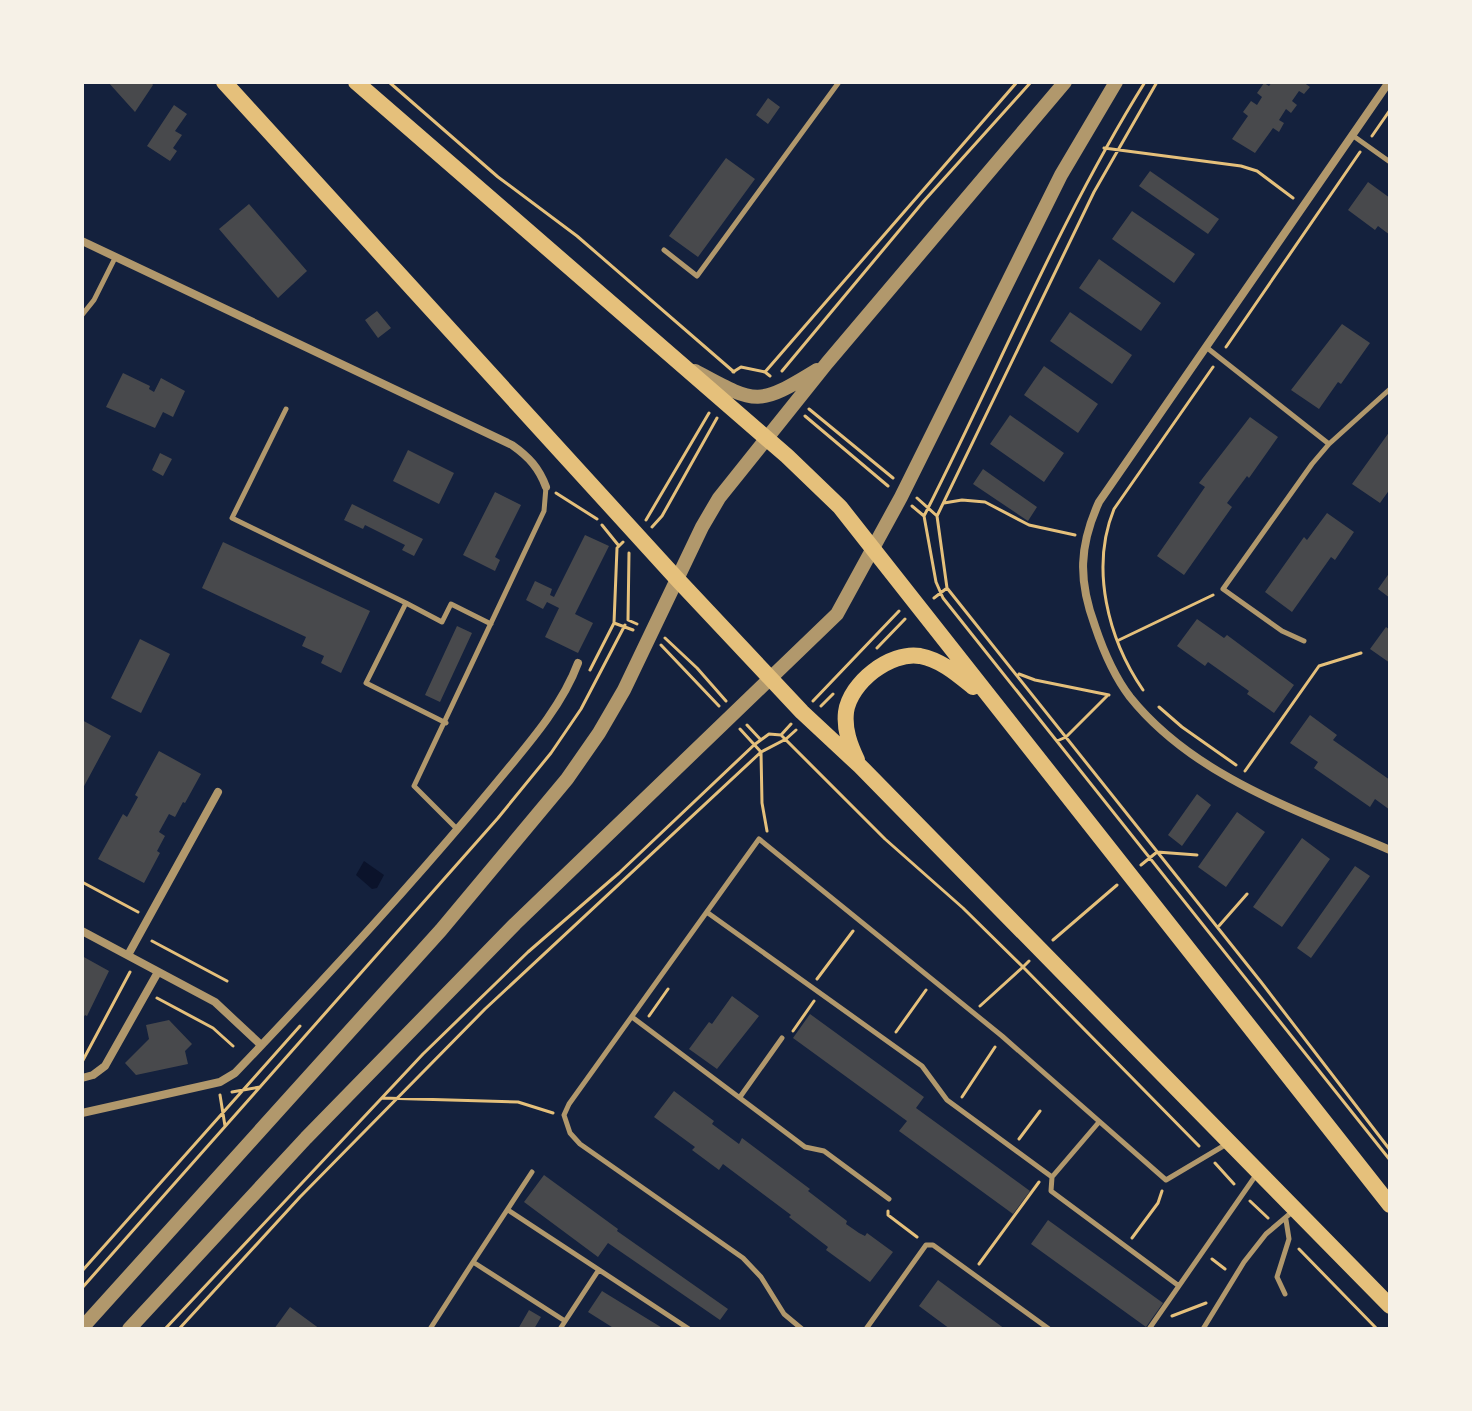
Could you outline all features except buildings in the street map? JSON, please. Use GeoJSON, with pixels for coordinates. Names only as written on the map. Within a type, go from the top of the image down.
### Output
{"type":"FeatureCollection","features":[{"type":"Feature","properties":{"kind":"main road"},"geometry":{"type":"LineString","coordinates":[[224,82],[640,539],[802,712],[860,766],[1259,1171],[1291,1214],[1390,1306]]}},
{"type":"Feature","properties":{"kind":"main road"},"geometry":{"type":"LineString","coordinates":[[356,82],[678,361],[729,397],[766,439],[840,507],[1390,1205]]}},
{"type":"Feature","properties":{"kind":"main road"},"geometry":{"type":"LineString","coordinates":[[860,766],[849,742],[846,720],[848,704],[869,677],[893,659],[911,655],[935,661],[951,669],[993,703]]}},
{"type":"Feature","properties":{"kind":"street"},"geometry":{"type":"LineString","coordinates":[[82,1328],[441,930],[567,779],[613,710],[711,510],[827,363],[1065,82]]}},
{"type":"Feature","properties":{"kind":"street"},"geometry":{"type":"LineString","coordinates":[[129,1329],[306,1138],[493,946],[837,614],[901,497],[1061,175],[1116,82]]}},
{"type":"Feature","properties":{"kind":"street"},"geometry":{"type":"LineString","coordinates":[[1389,82],[1109,486],[1093,514],[1084,542],[1082,573],[1092,620],[1105,655],[1129,696],[1166,732],[1209,766],[1244,787],[1390,850]]}},
{"type":"Feature","properties":{"kind":"street"},"geometry":{"type":"LineString","coordinates":[[82,241],[512,445],[528,456],[546,487]]}},
{"type":"Feature","properties":{"kind":"street"},"geometry":{"type":"LineString","coordinates":[[729,397],[778,394],[827,363]]}},
{"type":"Feature","properties":{"kind":"street"},"geometry":{"type":"LineString","coordinates":[[82,1113],[220,1082],[235,1073],[457,829],[529,742],[572,681],[578,663]]}},
{"type":"Feature","properties":{"kind":"street"},"geometry":{"type":"LineString","coordinates":[[128,955],[218,792]]}},
{"type":"Feature","properties":{"kind":"street"},"geometry":{"type":"LineString","coordinates":[[82,931],[223,1007],[261,1045]]}},
{"type":"Feature","properties":{"kind":"street"},"geometry":{"type":"LineString","coordinates":[[82,1078],[93,1075],[105,1066],[158,972]]}},
{"type":"Feature","properties":{"kind":"lane"},"geometry":{"type":"LineString","coordinates":[[664,250],[697,276],[839,82]]}},
{"type":"Feature","properties":{"kind":"lane"},"geometry":{"type":"LineString","coordinates":[[1352,134],[1390,162]]}},
{"type":"Feature","properties":{"kind":"lane"},"geometry":{"type":"LineString","coordinates":[[82,315],[94,300],[115,257]]}},
{"type":"Feature","properties":{"kind":"lane"},"geometry":{"type":"LineString","coordinates":[[1205,347],[1329,444]]}},
{"type":"Feature","properties":{"kind":"lane"},"geometry":{"type":"LineString","coordinates":[[1304,641],[1282,631],[1223,589],[1329,444],[1390,389]]}},
{"type":"Feature","properties":{"kind":"lane"},"geometry":{"type":"LineString","coordinates":[[286,409],[232,518],[442,622],[451,604],[491,624]]}},
{"type":"Feature","properties":{"kind":"lane"},"geometry":{"type":"LineString","coordinates":[[457,829],[414,786],[544,511],[546,487]]}},
{"type":"Feature","properties":{"kind":"lane"},"geometry":{"type":"LineString","coordinates":[[406,603],[366,683],[446,723]]}},
{"type":"Feature","properties":{"kind":"lane"},"geometry":{"type":"LineString","coordinates":[[802,1329],[784,1314],[761,1277],[743,1258],[580,1144],[570,1133],[564,1115],[759,839],[1002,1036],[1166,1180],[1229,1142]]}},
{"type":"Feature","properties":{"kind":"lane"},"geometry":{"type":"LineString","coordinates":[[708,913],[925,1069],[947,1100],[1049,1175]]}},
{"type":"Feature","properties":{"kind":"lane"},"geometry":{"type":"LineString","coordinates":[[632,1017],[805,1147],[824,1151],[889,1199]]}},
{"type":"Feature","properties":{"kind":"lane"},"geometry":{"type":"LineString","coordinates":[[740,1097],[782,1038]]}},
{"type":"Feature","properties":{"kind":"lane"},"geometry":{"type":"LineString","coordinates":[[1099,1122],[1049,1175],[1050,1187],[1057,1196],[1179,1286]]}},
{"type":"Feature","properties":{"kind":"lane"},"geometry":{"type":"LineString","coordinates":[[1149,1329],[1259,1171]]}},
{"type":"Feature","properties":{"kind":"lane"},"geometry":{"type":"LineString","coordinates":[[430,1329],[532,1172]]}},
{"type":"Feature","properties":{"kind":"lane"},"geometry":{"type":"LineString","coordinates":[[508,1210],[689,1329]]}},
{"type":"Feature","properties":{"kind":"lane"},"geometry":{"type":"LineString","coordinates":[[1203,1329],[1244,1262],[1266,1234],[1291,1214]]}},
{"type":"Feature","properties":{"kind":"lane"},"geometry":{"type":"LineString","coordinates":[[1285,1294],[1277,1277],[1289,1239],[1291,1214]]}},
{"type":"Feature","properties":{"kind":"lane"},"geometry":{"type":"LineString","coordinates":[[866,1329],[926,1245],[933,1245],[1049,1329]]}},
{"type":"Feature","properties":{"kind":"lane"},"geometry":{"type":"LineString","coordinates":[[473,1262],[565,1321]]}},
{"type":"Feature","properties":{"kind":"lane"},"geometry":{"type":"LineString","coordinates":[[560,1329],[598,1271]]}},
{"type":"Feature","properties":{"kind":"path"},"geometry":{"type":"LineString","coordinates":[[82,1288],[535,773],[581,709],[628,620],[629,550],[662,516],[740,377],[577,236],[498,177],[389,82]]}},
{"type":"Feature","properties":{"kind":"path"},"geometry":{"type":"LineString","coordinates":[[765,372],[1017,82]]}},
{"type":"Feature","properties":{"kind":"path"},"geometry":{"type":"LineString","coordinates":[[778,394],[770,386],[923,202],[1031,82]]}},
{"type":"Feature","properties":{"kind":"path"},"geometry":{"type":"LineString","coordinates":[[1145,82],[1104,148],[1066,220],[924,516],[936,582],[943,598],[1390,1160]]}},
{"type":"Feature","properties":{"kind":"path"},"geometry":{"type":"LineString","coordinates":[[937,516],[1071,237],[1117,149],[1157,82]]}},
{"type":"Feature","properties":{"kind":"path"},"geometry":{"type":"LineString","coordinates":[[1147,694],[1119,640],[1102,578],[1106,529],[1114,509],[1390,110]]}},
{"type":"Feature","properties":{"kind":"path"},"geometry":{"type":"LineString","coordinates":[[1104,148],[1241,166],[1257,171],[1303,205]]}},
{"type":"Feature","properties":{"kind":"path"},"geometry":{"type":"LineString","coordinates":[[793,406],[924,516]]}},
{"type":"Feature","properties":{"kind":"path"},"geometry":{"type":"LineString","coordinates":[[546,487],[593,515],[619,546]]}},
{"type":"Feature","properties":{"kind":"path"},"geometry":{"type":"LineString","coordinates":[[944,503],[962,500],[985,502],[1029,525],[1075,535]]}},
{"type":"Feature","properties":{"kind":"path"},"geometry":{"type":"LineString","coordinates":[[947,588],[1390,1150]]}},
{"type":"Feature","properties":{"kind":"path"},"geometry":{"type":"LineString","coordinates":[[1119,640],[1223,589]]}},
{"type":"Feature","properties":{"kind":"path"},"geometry":{"type":"LineString","coordinates":[[165,1329],[379,1098],[528,952],[619,873],[754,745],[769,734],[781,735],[913,600]]}},
{"type":"Feature","properties":{"kind":"path"},"geometry":{"type":"LineString","coordinates":[[628,620],[651,634],[761,740]]}},
{"type":"Feature","properties":{"kind":"path"},"geometry":{"type":"LineString","coordinates":[[614,623],[671,642],[734,715],[761,752],[762,803],[769,847]]}},
{"type":"Feature","properties":{"kind":"path"},"geometry":{"type":"LineString","coordinates":[[1154,702],[1182,727],[1245,771],[1319,666],[1361,653]]}},
{"type":"Feature","properties":{"kind":"path"},"geometry":{"type":"LineString","coordinates":[[1015,673],[1109,695]]}},
{"type":"Feature","properties":{"kind":"path"},"geometry":{"type":"LineString","coordinates":[[1057,741],[1066,737],[1122,683]]}},
{"type":"Feature","properties":{"kind":"path"},"geometry":{"type":"LineString","coordinates":[[179,1329],[300,1197],[560,937],[605,900],[761,752]]}},
{"type":"Feature","properties":{"kind":"path"},"geometry":{"type":"LineString","coordinates":[[1157,852],[1197,855]]}},
{"type":"Feature","properties":{"kind":"path"},"geometry":{"type":"LineString","coordinates":[[1218,928],[1247,894]]}},
{"type":"Feature","properties":{"kind":"path"},"geometry":{"type":"LineString","coordinates":[[813,986],[860,921]]}},
{"type":"Feature","properties":{"kind":"path"},"geometry":{"type":"LineString","coordinates":[[974,1013],[1023,967],[1276,1227]]}},
{"type":"Feature","properties":{"kind":"path"},"geometry":{"type":"LineString","coordinates":[[642,1025],[676,978]]}},
{"type":"Feature","properties":{"kind":"path"},"geometry":{"type":"LineString","coordinates":[[889,1042],[933,980]]}},
{"type":"Feature","properties":{"kind":"path"},"geometry":{"type":"LineString","coordinates":[[82,1062],[125,981],[213,1028],[233,1046]]}},
{"type":"Feature","properties":{"kind":"path"},"geometry":{"type":"LineString","coordinates":[[782,1038],[787,1039],[820,991]]}},
{"type":"Feature","properties":{"kind":"path"},"geometry":{"type":"LineString","coordinates":[[956,1107],[1002,1036]]}},
{"type":"Feature","properties":{"kind":"path"},"geometry":{"type":"LineString","coordinates":[[220,1095],[225,1126]]}},
{"type":"Feature","properties":{"kind":"path"},"geometry":{"type":"LineString","coordinates":[[379,1098],[400,1096],[518,1102],[564,1115]]}},
{"type":"Feature","properties":{"kind":"path"},"geometry":{"type":"LineString","coordinates":[[1012,1148],[1040,1111]]}},
{"type":"Feature","properties":{"kind":"path"},"geometry":{"type":"LineString","coordinates":[[972,1273],[1049,1175]]}},
{"type":"Feature","properties":{"kind":"path"},"geometry":{"type":"LineString","coordinates":[[1125,1247],[1158,1203],[1166,1180]]}},
{"type":"Feature","properties":{"kind":"path"},"geometry":{"type":"LineString","coordinates":[[889,1199],[888,1215],[926,1245]]}},
{"type":"Feature","properties":{"kind":"path"},"geometry":{"type":"LineString","coordinates":[[1289,1239],[1377,1329]]}},
{"type":"Feature","properties":{"kind":"path"},"geometry":{"type":"LineString","coordinates":[[1213,1260],[1226,1269]]}},
{"type":"Feature","properties":{"kind":"path"},"geometry":{"type":"LineString","coordinates":[[1153,1322],[1223,1297]]}},
{"type":"Feature","properties":{"kind":"water"},"geometry":{"type":"Polygon","coordinates":[[[364,861],[384,875],[377,888],[372,889],[356,875],[364,861]]]}}]}
